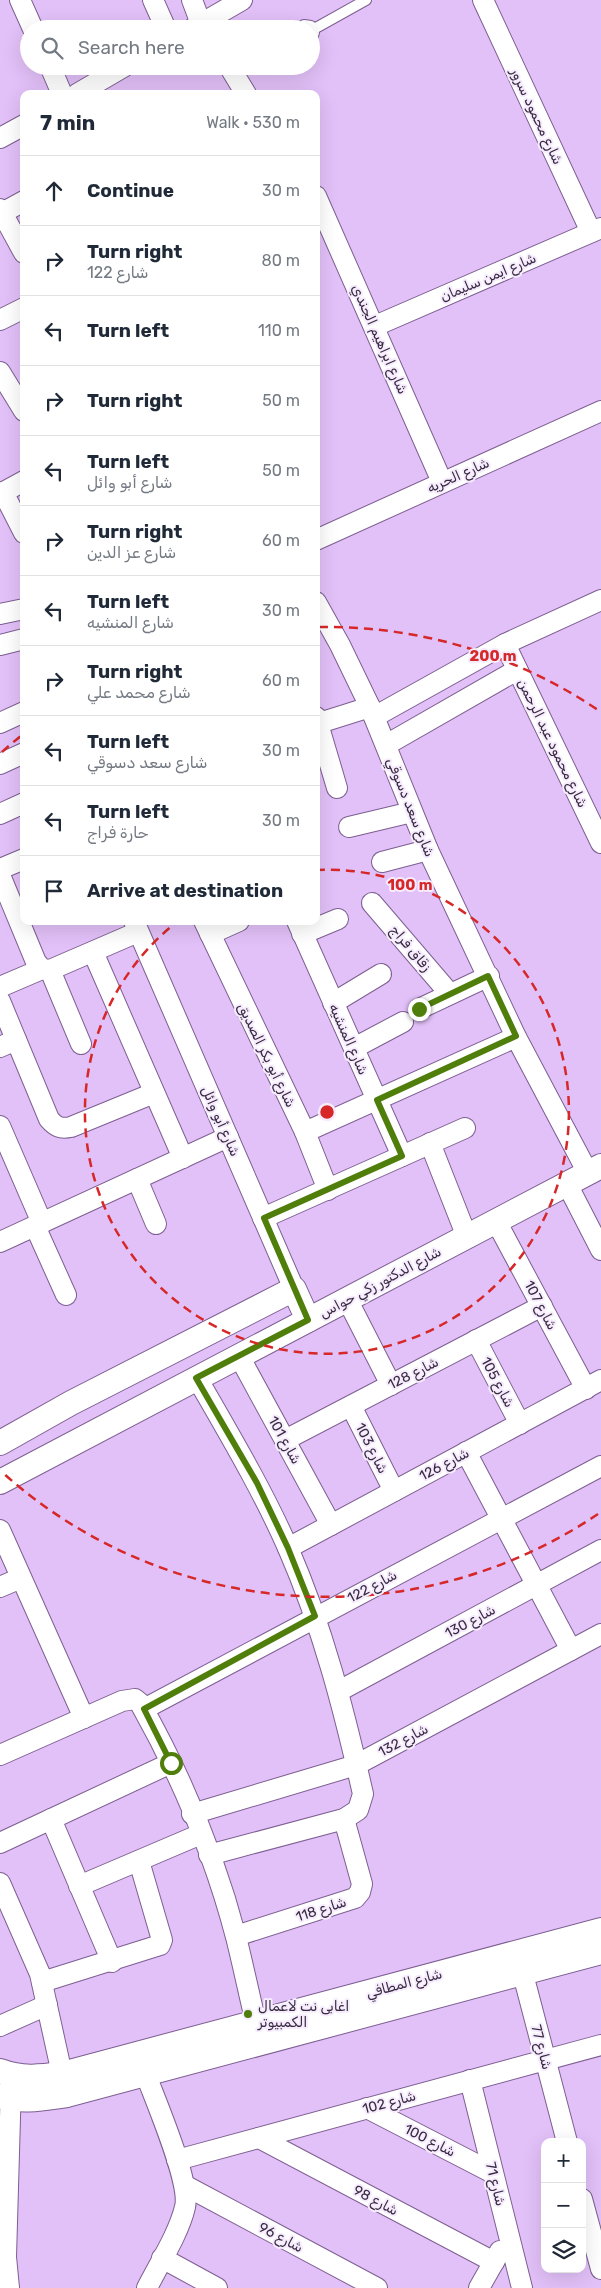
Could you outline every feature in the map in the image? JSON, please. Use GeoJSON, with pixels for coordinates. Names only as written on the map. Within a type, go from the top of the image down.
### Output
{"type":"FeatureCollection","features":[{"type":"Feature","properties":{"kind":"street"},"geometry":{"type":"LineString","coordinates":[[20,0],[29,20]]}},
{"type":"Feature","properties":{"kind":"street"},"geometry":{"type":"LineString","coordinates":[[153,0],[162,20]]}},
{"type":"Feature","properties":{"kind":"street"},"geometry":{"type":"LineString","coordinates":[[192,0],[199,20]]}},
{"type":"Feature","properties":{"kind":"street"},"geometry":{"type":"LineString","coordinates":[[210,20],[242,0]]}},
{"type":"Feature","properties":{"kind":"street","name":"شارع محمود سرور"},"geometry":{"type":"LineString","coordinates":[[483,0],[596,230]]}},
{"type":"Feature","properties":{"kind":"street"},"geometry":{"type":"LineString","coordinates":[[54,75],[60,90]]}},
{"type":"Feature","properties":{"kind":"street"},"geometry":{"type":"LineString","coordinates":[[83,90],[109,75]]}},
{"type":"Feature","properties":{"kind":"street"},"geometry":{"type":"LineString","coordinates":[[234,75],[244,90]]}},
{"type":"Feature","properties":{"kind":"street"},"geometry":{"type":"LineString","coordinates":[[0,138],[20,127]]}},
{"type":"Feature","properties":{"kind":"street"},"geometry":{"type":"LineString","coordinates":[[20,203],[1,211],[20,246]]}},
{"type":"Feature","properties":{"kind":"street","name":"شارع ابراهيم الجندي"},"geometry":{"type":"LineString","coordinates":[[320,205],[375,326],[442,482]]}},
{"type":"Feature","properties":{"kind":"street","name":"شارع ايمن سليمان"},"geometry":{"type":"LineString","coordinates":[[375,326],[596,230]]}},
{"type":"Feature","properties":{"kind":"street"},"geometry":{"type":"LineString","coordinates":[[0,320],[20,310]]}},
{"type":"Feature","properties":{"kind":"street"},"geometry":{"type":"LineString","coordinates":[[0,372],[20,404]]}},
{"type":"Feature","properties":{"kind":"street","name":"شارع الحريه"},"geometry":{"type":"LineString","coordinates":[[320,538],[601,411]]}},
{"type":"Feature","properties":{"kind":"street"},"geometry":{"type":"LineString","coordinates":[[20,483],[2,493],[20,526]]}},
{"type":"Feature","properties":{"kind":"street"},"geometry":{"type":"LineString","coordinates":[[320,721],[372,712],[505,644],[601,600]]}},
{"type":"Feature","properties":{"kind":"street","name":"شارع سعد دسوقي"},"geometry":{"type":"LineString","coordinates":[[320,609],[340,645],[372,712],[428,850],[516,1036],[594,1169]]}},
{"type":"Feature","properties":{"kind":"street"},"geometry":{"type":"LineString","coordinates":[[0,614],[20,610]]}},
{"type":"Feature","properties":{"kind":"street"},"geometry":{"type":"LineString","coordinates":[[0,645],[20,640]]}},
{"type":"Feature","properties":{"kind":"street","name":"شارع محمود عبد الرحمن"},"geometry":{"type":"LineString","coordinates":[[505,644],[601,843]]}},
{"type":"Feature","properties":{"kind":"street"},"geometry":{"type":"LineString","coordinates":[[386,745],[517,670]]}},
{"type":"Feature","properties":{"kind":"street"},"geometry":{"type":"LineString","coordinates":[[0,723],[20,714]]}},
{"type":"Feature","properties":{"kind":"street"},"geometry":{"type":"LineString","coordinates":[[320,732],[337,788]]}},
{"type":"Feature","properties":{"kind":"street"},"geometry":{"type":"LineString","coordinates":[[0,764],[20,755]]}},
{"type":"Feature","properties":{"kind":"street"},"geometry":{"type":"LineString","coordinates":[[0,814],[20,805]]}},
{"type":"Feature","properties":{"kind":"street"},"geometry":{"type":"LineString","coordinates":[[349,827],[412,812]]}},
{"type":"Feature","properties":{"kind":"street"},"geometry":{"type":"LineString","coordinates":[[382,862],[428,850]]}},
{"type":"Feature","properties":{"kind":"street"},"geometry":{"type":"LineString","coordinates":[[0,869],[20,861]]}},
{"type":"Feature","properties":{"kind":"street"},"geometry":{"type":"LineString","coordinates":[[0,875],[20,923]]}},
{"type":"Feature","properties":{"kind":"street","name":"زقاق فراج"},"geometry":{"type":"LineString","coordinates":[[372,902],[450,994]]}},
{"type":"Feature","properties":{"kind":"street"},"geometry":{"type":"LineString","coordinates":[[320,923],[338,919]]}},
{"type":"Feature","properties":{"kind":"street"},"geometry":{"type":"LineString","coordinates":[[21,925],[36,962],[46,970],[81,1044]]}},
{"type":"Feature","properties":{"kind":"street"},"geometry":{"type":"LineString","coordinates":[[207,928],[221,925]]}},
{"type":"Feature","properties":{"kind":"street"},"geometry":{"type":"LineString","coordinates":[[300,928],[313,925]]}},
{"type":"Feature","properties":{"kind":"street"},"geometry":{"type":"LineString","coordinates":[[0,987],[93,952],[136,927]]}},
{"type":"Feature","properties":{"kind":"street","name":"شارع أبو وائل"},"geometry":{"type":"LineString","coordinates":[[136,927],[308,1320]]}},
{"type":"Feature","properties":{"kind":"street","name":"شارع أبو بكر الصديق"},"geometry":{"type":"LineString","coordinates":[[207,928],[305,1132],[328,1190]]}},
{"type":"Feature","properties":{"kind":"street","name":"شارع المنشيه"},"geometry":{"type":"LineString","coordinates":[[300,928],[402,1156]]}},
{"type":"Feature","properties":{"kind":"street"},"geometry":{"type":"LineString","coordinates":[[93,952],[182,1158]]}},
{"type":"Feature","properties":{"kind":"street"},"geometry":{"type":"LineString","coordinates":[[333,1003],[381,974]]}},
{"type":"Feature","properties":{"kind":"street"},"geometry":{"type":"LineString","coordinates":[[419,1009],[488,976]]}},
{"type":"Feature","properties":{"kind":"street"},"geometry":{"type":"LineString","coordinates":[[0,1001],[8,1044],[54,1125],[62,1128],[71,1127],[154,1092]]}},
{"type":"Feature","properties":{"kind":"street"},"geometry":{"type":"LineString","coordinates":[[354,1048],[403,1022]]}},
{"type":"Feature","properties":{"kind":"street"},"geometry":{"type":"LineString","coordinates":[[305,1132],[516,1036]]}},
{"type":"Feature","properties":{"kind":"street"},"geometry":{"type":"LineString","coordinates":[[0,1126],[66,1295]]}},
{"type":"Feature","properties":{"kind":"street"},"geometry":{"type":"LineString","coordinates":[[264,1218],[465,1128]]}},
{"type":"Feature","properties":{"kind":"street"},"geometry":{"type":"LineString","coordinates":[[0,1242],[228,1137]]}},
{"type":"Feature","properties":{"kind":"street"},"geometry":{"type":"LineString","coordinates":[[430,1143],[467,1236]]}},
{"type":"Feature","properties":{"kind":"street","name":"شارع الدكتور زكي حواس"},"geometry":{"type":"LineString","coordinates":[[1,1478],[308,1320],[594,1169]]}},
{"type":"Feature","properties":{"kind":"street"},"geometry":{"type":"LineString","coordinates":[[137,1179],[156,1224]]}},
{"type":"Feature","properties":{"kind":"street"},"geometry":{"type":"LineString","coordinates":[[567,1184],[601,1250]]}},
{"type":"Feature","properties":{"kind":"street","name":"شارع 107"},"geometry":{"type":"LineString","coordinates":[[496,1221],[542,1306],[593,1385]]}},
{"type":"Feature","properties":{"kind":"street"},"geometry":{"type":"LineString","coordinates":[[0,1443],[71,1403],[294,1289]]}},
{"type":"Feature","properties":{"kind":"street"},"geometry":{"type":"LineString","coordinates":[[347,1299],[391,1385]]}},
{"type":"Feature","properties":{"kind":"street","name":"شارع 128"},"geometry":{"type":"LineString","coordinates":[[285,1440],[542,1306]]}},
{"type":"Feature","properties":{"kind":"street","name":"شارع 105"},"geometry":{"type":"LineString","coordinates":[[476,1340],[520,1424]]}},
{"type":"Feature","properties":{"kind":"street","name":"شارع 101"},"geometry":{"type":"LineString","coordinates":[[238,1356],[331,1525]]}},
{"type":"Feature","properties":{"kind":"street"},"geometry":{"type":"LineString","coordinates":[[196,1378],[257,1483],[288,1548],[315,1616],[339,1691],[363,1794],[362,1802],[352,1816],[209,1855]]}},
{"type":"Feature","properties":{"kind":"street","name":"شارع 126"},"geometry":{"type":"LineString","coordinates":[[288,1548],[593,1385]]}},
{"type":"Feature","properties":{"kind":"street","name":"شارع 103"},"geometry":{"type":"LineString","coordinates":[[350,1406],[394,1491]]}},
{"type":"Feature","properties":{"kind":"street"},"geometry":{"type":"LineString","coordinates":[[466,1452],[571,1650]]}},
{"type":"Feature","properties":{"kind":"street","name":"شارع 122"},"geometry":{"type":"LineString","coordinates":[[144,1709],[315,1616],[601,1466]]}},
{"type":"Feature","properties":{"kind":"street"},"geometry":{"type":"LineString","coordinates":[[0,1530],[84,1718]]}},
{"type":"Feature","properties":{"kind":"street","name":"شارع 130"},"geometry":{"type":"LineString","coordinates":[[339,1691],[601,1550]]}},
{"type":"Feature","properties":{"kind":"street"},"geometry":{"type":"LineString","coordinates":[[0,1587],[21,1578]]}},
{"type":"Feature","properties":{"kind":"street","name":"شارع 132"},"geometry":{"type":"LineString","coordinates":[[192,1814],[356,1765],[601,1634]]}},
{"type":"Feature","properties":{"kind":"street"},"geometry":{"type":"LineString","coordinates":[[0,1755],[128,1698],[135,1699],[144,1709],[171,1763],[209,1855],[236,1936],[256,2023]]}},
{"type":"Feature","properties":{"kind":"street"},"geometry":{"type":"LineString","coordinates":[[0,1843],[171,1763]]}},
{"type":"Feature","properties":{"kind":"street","name":"شارع 118"},"geometry":{"type":"LineString","coordinates":[[236,1936],[355,1898],[360,1892],[362,1884],[344,1819]]}},
{"type":"Feature","properties":{"kind":"street"},"geometry":{"type":"LineString","coordinates":[[51,1820],[112,1962]]}},
{"type":"Feature","properties":{"kind":"street"},"geometry":{"type":"LineString","coordinates":[[79,1886],[201,1834]]}},
{"type":"Feature","properties":{"kind":"street"},"geometry":{"type":"LineString","coordinates":[[42,1982],[158,1947],[161,1942],[139,1861]]}},
{"type":"Feature","properties":{"kind":"street"},"geometry":{"type":"LineString","coordinates":[[0,1883],[36,1962],[65,2084]]}},
{"type":"Feature","properties":{"kind":"street","name":"شارع المطافي"},"geometry":{"type":"LineString","coordinates":[[65,2084],[146,2075],[520,1963],[601,1930]]}},
{"type":"Feature","properties":{"kind":"street","name":"شارع المطافي"},"geometry":{"type":"LineString","coordinates":[[65,2084],[256,2023],[520,1963],[601,1952]]}},
{"type":"Feature","properties":{"kind":"street","name":"شارع 77"},"geometry":{"type":"LineString","coordinates":[[520,1963],[566,2138]]}},
{"type":"Feature","properties":{"kind":"street"},"geometry":{"type":"LineString","coordinates":[[0,2026],[47,2005]]}},
{"type":"Feature","properties":{"kind":"street","name":"شارع 102"},"geometry":{"type":"LineString","coordinates":[[177,2160],[601,2045]]}},
{"type":"Feature","properties":{"kind":"street"},"geometry":{"type":"LineString","coordinates":[[9,2288],[6,2267],[4,2186],[6,2073],[65,2084]]}},
{"type":"Feature","properties":{"kind":"street"},"geometry":{"type":"LineString","coordinates":[[146,2075],[186,2186],[187,2196],[183,2216],[148,2288]]}},
{"type":"Feature","properties":{"kind":"street","name":"شارع 71"},"geometry":{"type":"LineString","coordinates":[[470,2080],[522,2288]]}},
{"type":"Feature","properties":{"kind":"street"},"geometry":{"type":"LineString","coordinates":[[5,2098],[38,2099],[65,2084]]}},
{"type":"Feature","properties":{"kind":"street","name":"شارع 100"},"geometry":{"type":"LineString","coordinates":[[367,2108],[493,2173]]}},
{"type":"Feature","properties":{"kind":"street","name":"شارع 98"},"geometry":{"type":"LineString","coordinates":[[259,2138],[494,2262]]}},
{"type":"Feature","properties":{"kind":"street","name":"شارع 96"},"geometry":{"type":"LineString","coordinates":[[186,2186],[355,2283],[377,2288]]}},
{"type":"Feature","properties":{"kind":"street"},"geometry":{"type":"LineString","coordinates":[[586,2214],[601,2269]]}},
{"type":"Feature","properties":{"kind":"street"},"geometry":{"type":"LineString","coordinates":[[479,2288],[509,2235]]}},
{"type":"Feature","properties":{"kind":"street"},"geometry":{"type":"LineString","coordinates":[[162,2258],[217,2288]]}},
{"type":"Feature","properties":{"kind":"lane"},"geometry":{"type":"LineString","coordinates":[[320,29],[366,0]]}},
{"type":"Feature","properties":{"kind":"place","name":"اغابى نت لاعمال الكمبيوتر"},"geometry":{"type":"Point","coordinates":[248,2014]}},
{"type":"Feature","properties":{"kind":"route"},"geometry":{"type":"LineString","coordinates":[[171,1763],[144,1709],[315,1616],[288,1548],[257,1483],[196,1378],[308,1320],[264,1218],[402,1156],[377,1100],[516,1036],[488,976],[419,1009]]}}]}
